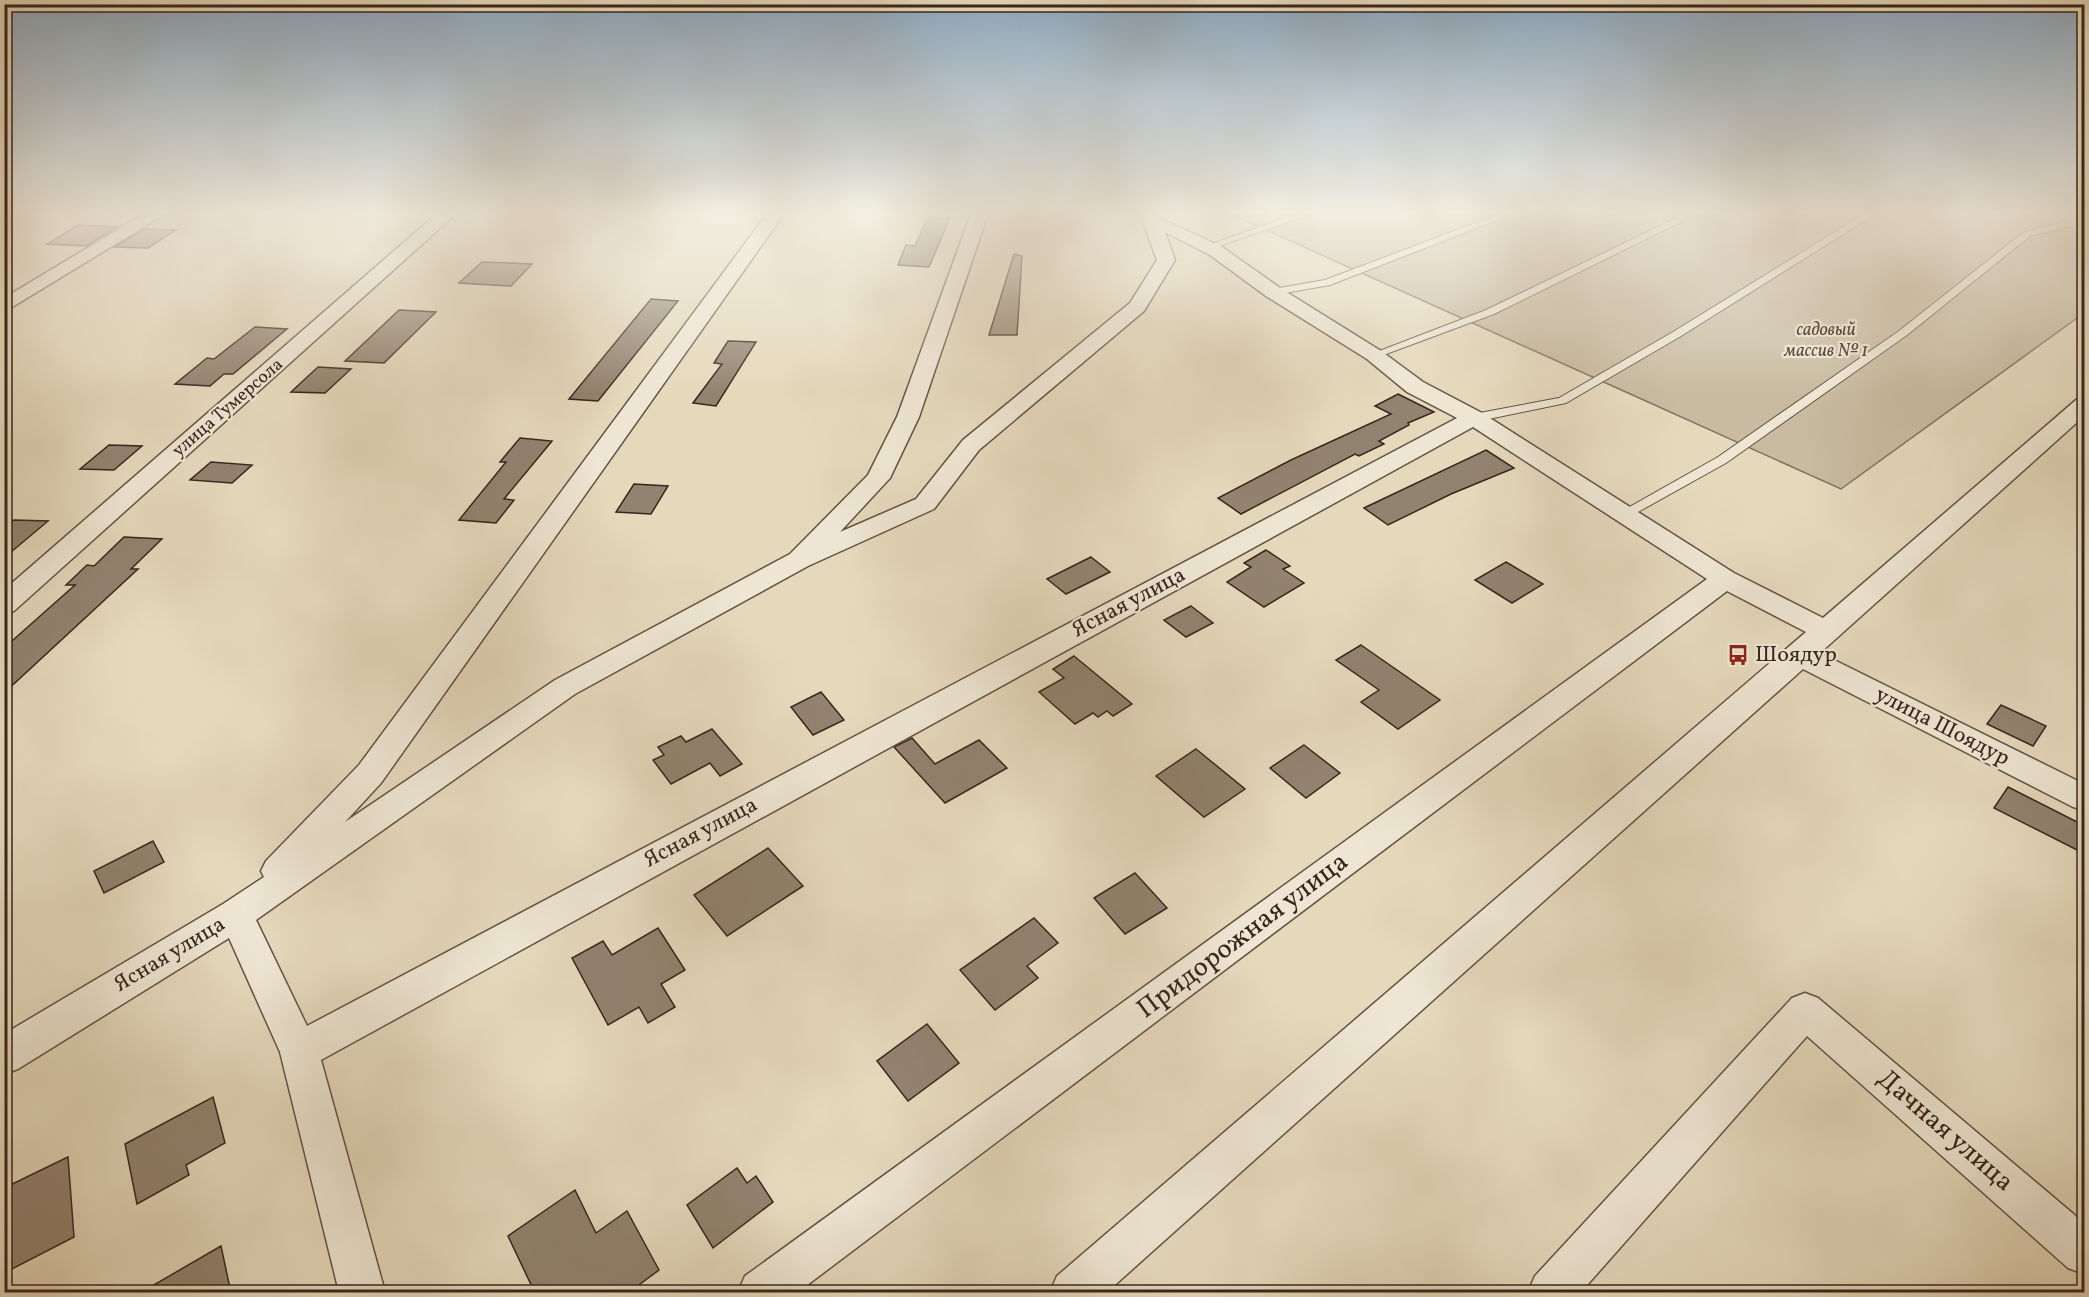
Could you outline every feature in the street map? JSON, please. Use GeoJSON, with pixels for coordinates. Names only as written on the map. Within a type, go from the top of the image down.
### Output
{"type":"FeatureCollection","features":[{"type":"Feature","properties":{"kind":"street"},"geometry":{"type":"LineString","coordinates":[[4,306],[61,272]]}},
{"type":"Feature","properties":{"kind":"street","name":"улица Тумерсола"},"geometry":{"type":"LineString","coordinates":[[4,605],[382,272]]}},
{"type":"Feature","properties":{"kind":"street"},"geometry":{"type":"LineString","coordinates":[[236,915],[370,774],[734,272]]}},
{"type":"Feature","properties":{"kind":"street"},"geometry":{"type":"LineString","coordinates":[[800,560],[878,478],[908,417],[960,272]]}},
{"type":"Feature","properties":{"kind":"street"},"geometry":{"type":"LineString","coordinates":[[236,915],[565,687],[800,560],[925,504],[971,445],[1137,307],[1159,272]]}},
{"type":"Feature","properties":{"kind":"street"},"geometry":{"type":"LineString","coordinates":[[1243,272],[1374,355],[1415,387],[1474,418],[1725,579],[1826,631]]}},
{"type":"Feature","properties":{"kind":"street"},"geometry":{"type":"LineString","coordinates":[[1073,1293],[2085,405]]}},
{"type":"Feature","properties":{"kind":"street","name":"Ясная улица"},"geometry":{"type":"LineString","coordinates":[[4,1056],[236,915],[299,1051],[1474,418]]}},
{"type":"Feature","properties":{"kind":"street","name":"Придорожная улица"},"geometry":{"type":"LineString","coordinates":[[761,1293],[1725,579]]}},
{"type":"Feature","properties":{"kind":"street","name":"улица Шоядур"},"geometry":{"type":"LineString","coordinates":[[1800,655],[2085,798]]}},
{"type":"Feature","properties":{"kind":"street","name":"Дачная улица"},"geometry":{"type":"LineString","coordinates":[[1551,1293],[1805,1010],[2085,1252]]}},
{"type":"Feature","properties":{"kind":"street"},"geometry":{"type":"LineString","coordinates":[[299,1051],[362,1293]]}},
{"type":"Feature","properties":{"kind":"lane"},"geometry":{"type":"LineString","coordinates":[[1273,292],[1327,283],[1357,272]]}},
{"type":"Feature","properties":{"kind":"lane"},"geometry":{"type":"LineString","coordinates":[[1374,355],[1490,312],[1574,272]]}},
{"type":"Feature","properties":{"kind":"lane"},"geometry":{"type":"LineString","coordinates":[[1474,418],[1562,401],[1778,272]]}},
{"type":"Feature","properties":{"kind":"lane"},"geometry":{"type":"LineString","coordinates":[[1624,514],[1722,460],[1903,333],[1980,272]]}},
{"type":"Feature","properties":{"kind":"green space","name":"садовый массив № 1"},"geometry":{"type":"Polygon","coordinates":[[[1358,272],[2084,272],[2084,313],[1841,489],[1358,272]]]}},
{"type":"Feature","properties":{"kind":"building"},"geometry":{"type":"Polygon","coordinates":[[[472,272],[525,272],[511,286],[459,283],[472,272]]]}},
{"type":"Feature","properties":{"kind":"building"},"geometry":{"type":"Polygon","coordinates":[[[1009,272],[1021,272],[1017,335],[989,335],[1009,272]]]}},
{"type":"Feature","properties":{"kind":"building"},"geometry":{"type":"Polygon","coordinates":[[[651,299],[678,301],[598,401],[569,399],[651,299]]]}},
{"type":"Feature","properties":{"kind":"building"},"geometry":{"type":"Polygon","coordinates":[[[399,310],[436,312],[384,363],[345,361],[399,310]]]}},
{"type":"Feature","properties":{"kind":"building"},"geometry":{"type":"Polygon","coordinates":[[[255,327],[287,329],[233,374],[224,374],[210,386],[175,384],[207,358],[214,359],[255,327]]]}},
{"type":"Feature","properties":{"kind":"building"},"geometry":{"type":"Polygon","coordinates":[[[728,341],[756,342],[716,406],[693,403],[722,364],[714,363],[728,341]]]}},
{"type":"Feature","properties":{"kind":"building"},"geometry":{"type":"Polygon","coordinates":[[[318,367],[351,369],[325,393],[291,392],[318,367]]]}},
{"type":"Feature","properties":{"kind":"building"},"geometry":{"type":"Polygon","coordinates":[[[1398,394],[1434,412],[1408,423],[1409,425],[1379,441],[1384,444],[1359,456],[1355,454],[1241,514],[1218,498],[1291,460],[1391,414],[1375,406],[1398,394]]]}},
{"type":"Feature","properties":{"kind":"building"},"geometry":{"type":"Polygon","coordinates":[[[520,438],[552,441],[504,499],[514,500],[496,523],[459,520],[506,462],[500,462],[520,438]]]}},
{"type":"Feature","properties":{"kind":"building"},"geometry":{"type":"Polygon","coordinates":[[[109,445],[142,446],[114,470],[80,469],[109,445]]]}},
{"type":"Feature","properties":{"kind":"building"},"geometry":{"type":"Polygon","coordinates":[[[1486,450],[1514,468],[1451,494],[1388,525],[1364,508],[1486,450]]]}},
{"type":"Feature","properties":{"kind":"building"},"geometry":{"type":"Polygon","coordinates":[[[211,462],[252,465],[232,483],[190,480],[211,462]]]}},
{"type":"Feature","properties":{"kind":"building"},"geometry":{"type":"Polygon","coordinates":[[[634,484],[668,486],[651,514],[616,512],[634,484]]]}},
{"type":"Feature","properties":{"kind":"building"},"geometry":{"type":"Polygon","coordinates":[[[14,520],[48,521],[4,558],[4,528],[14,520]]]}},
{"type":"Feature","properties":{"kind":"building"},"geometry":{"type":"Polygon","coordinates":[[[124,537],[162,539],[131,569],[138,569],[4,693],[4,648],[75,585],[66,585],[87,565],[94,566],[124,537]]]}},
{"type":"Feature","properties":{"kind":"building"},"geometry":{"type":"Polygon","coordinates":[[[1266,550],[1290,566],[1283,569],[1304,583],[1264,607],[1227,582],[1251,567],[1244,563],[1266,550]]]}},
{"type":"Feature","properties":{"kind":"building"},"geometry":{"type":"Polygon","coordinates":[[[1091,557],[1110,572],[1066,594],[1047,579],[1091,557]]]}},
{"type":"Feature","properties":{"kind":"building"},"geometry":{"type":"Polygon","coordinates":[[[1506,562],[1543,584],[1512,603],[1475,580],[1506,562]]]}},
{"type":"Feature","properties":{"kind":"building"},"geometry":{"type":"Polygon","coordinates":[[[1191,606],[1213,623],[1186,637],[1164,620],[1191,606]]]}},
{"type":"Feature","properties":{"kind":"building"},"geometry":{"type":"Polygon","coordinates":[[[1361,645],[1440,700],[1398,729],[1361,702],[1379,690],[1336,660],[1361,645]]]}},
{"type":"Feature","properties":{"kind":"building"},"geometry":{"type":"Polygon","coordinates":[[[1074,656],[1132,704],[1113,716],[1107,711],[1098,717],[1093,713],[1075,724],[1039,692],[1064,678],[1053,669],[1074,656]]]}},
{"type":"Feature","properties":{"kind":"building"},"geometry":{"type":"Polygon","coordinates":[[[821,692],[844,720],[813,735],[791,707],[821,692]]]}},
{"type":"Feature","properties":{"kind":"building"},"geometry":{"type":"Polygon","coordinates":[[[2001,705],[2046,726],[2033,746],[1987,724],[2001,705]]]}},
{"type":"Feature","properties":{"kind":"building"},"geometry":{"type":"Polygon","coordinates":[[[712,729],[742,764],[720,776],[710,763],[671,784],[653,760],[664,755],[658,747],[681,736],[686,742],[712,729]]]}},
{"type":"Feature","properties":{"kind":"building"},"geometry":{"type":"Polygon","coordinates":[[[912,738],[935,764],[979,740],[1007,768],[945,803],[894,747],[912,738]]]}},
{"type":"Feature","properties":{"kind":"building"},"geometry":{"type":"Polygon","coordinates":[[[1304,745],[1340,773],[1306,798],[1270,768],[1304,745]]]}},
{"type":"Feature","properties":{"kind":"building"},"geometry":{"type":"Polygon","coordinates":[[[1196,749],[1245,789],[1204,817],[1156,776],[1196,749]]]}},
{"type":"Feature","properties":{"kind":"building"},"geometry":{"type":"Polygon","coordinates":[[[2008,787],[2085,826],[2085,854],[1994,808],[2008,787]]]}},
{"type":"Feature","properties":{"kind":"building"},"geometry":{"type":"Polygon","coordinates":[[[153,841],[164,862],[104,893],[94,871],[153,841]]]}},
{"type":"Feature","properties":{"kind":"building"},"geometry":{"type":"Polygon","coordinates":[[[768,848],[803,886],[727,936],[694,895],[768,848]]]}},
{"type":"Feature","properties":{"kind":"building"},"geometry":{"type":"Polygon","coordinates":[[[1135,873],[1167,908],[1125,934],[1094,898],[1135,873]]]}},
{"type":"Feature","properties":{"kind":"building"},"geometry":{"type":"Polygon","coordinates":[[[1034,918],[1058,943],[1027,966],[1038,978],[995,1010],[960,970],[1034,918]]]}},
{"type":"Feature","properties":{"kind":"building"},"geometry":{"type":"Polygon","coordinates":[[[658,928],[685,970],[661,984],[675,1007],[648,1023],[639,1007],[608,1025],[572,958],[603,941],[612,955],[658,928]]]}},
{"type":"Feature","properties":{"kind":"building"},"geometry":{"type":"Polygon","coordinates":[[[927,1024],[959,1063],[908,1101],[877,1061],[927,1024]]]}},
{"type":"Feature","properties":{"kind":"building"},"geometry":{"type":"Polygon","coordinates":[[[213,1097],[225,1143],[186,1165],[189,1175],[137,1204],[125,1144],[213,1097]]]}},
{"type":"Feature","properties":{"kind":"building"},"geometry":{"type":"Polygon","coordinates":[[[68,1157],[74,1237],[4,1273],[4,1188],[68,1157]]]}},
{"type":"Feature","properties":{"kind":"building"},"geometry":{"type":"Polygon","coordinates":[[[737,1168],[747,1183],[756,1176],[773,1202],[713,1248],[687,1205],[737,1168]]]}},
{"type":"Feature","properties":{"kind":"building"},"geometry":{"type":"Polygon","coordinates":[[[575,1190],[596,1233],[627,1211],[659,1270],[628,1293],[535,1293],[508,1236],[575,1190]]]}},
{"type":"Feature","properties":{"kind":"building"},"geometry":{"type":"Polygon","coordinates":[[[221,1246],[231,1293],[140,1293],[221,1246]]]}},
{"type":"Feature","properties":{"kind":"place","name":"Шоядур"},"geometry":{"type":"Point","coordinates":[1738,655]}}]}
